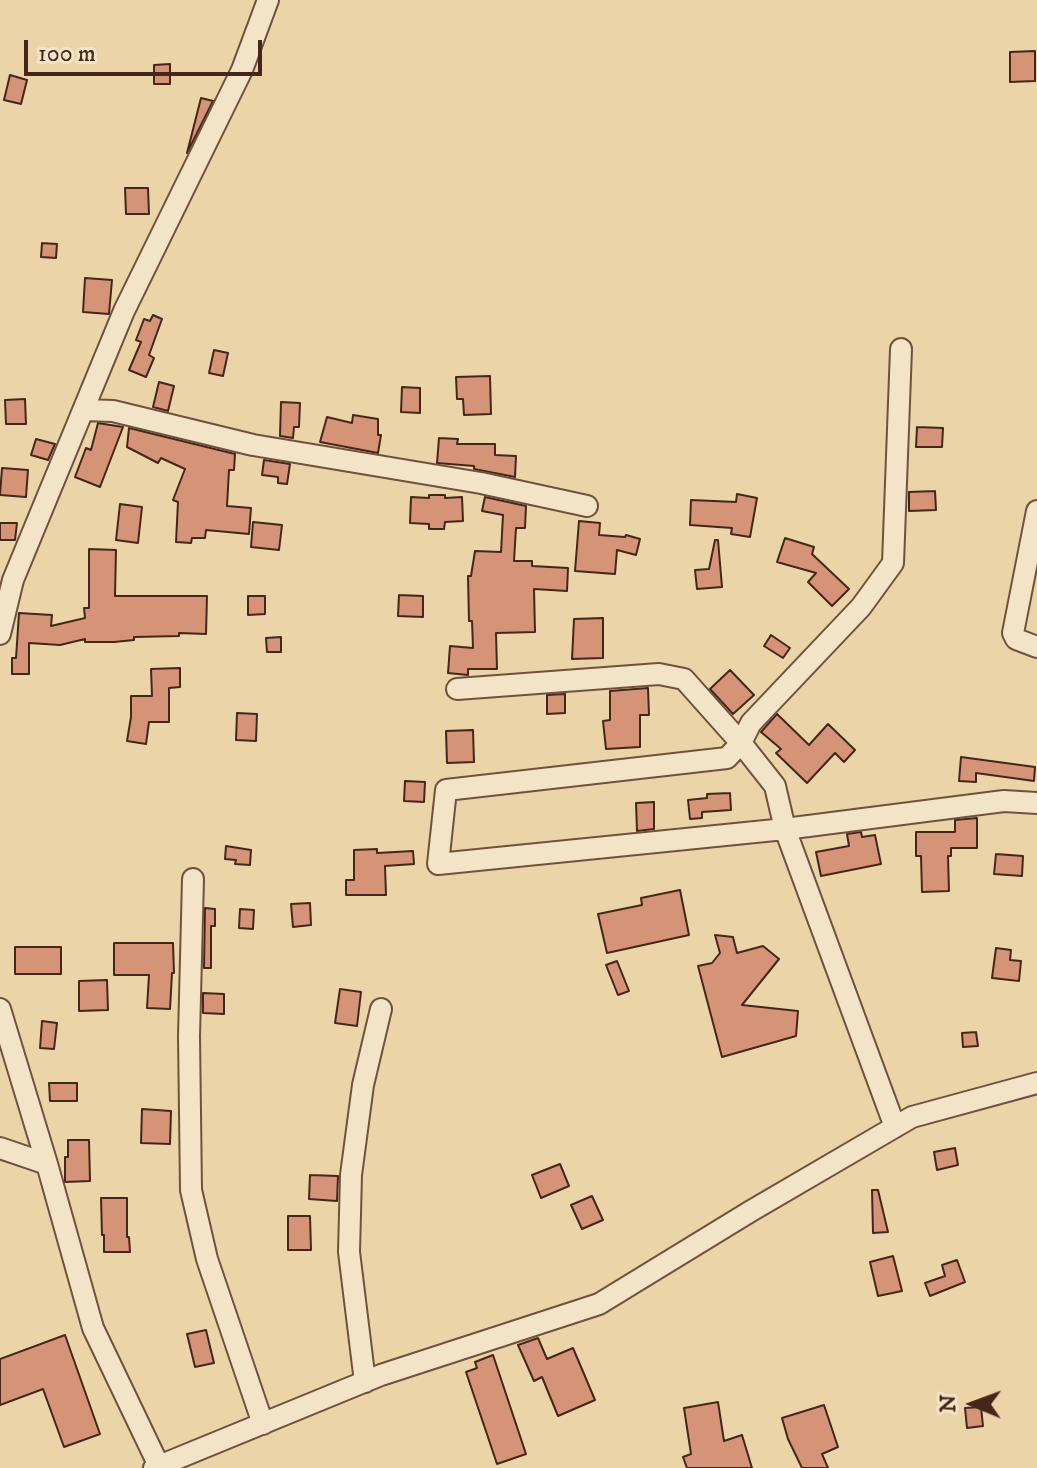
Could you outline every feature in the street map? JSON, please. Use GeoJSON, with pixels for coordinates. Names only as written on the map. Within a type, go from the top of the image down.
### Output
{"type":"FeatureCollection","features":[{"type":"Feature","properties":{"kind":"street"},"geometry":{"type":"LineString","coordinates":[[0,634],[13,580],[124,311],[242,70],[268,0]]}},
{"type":"Feature","properties":{"kind":"street"},"geometry":{"type":"LineString","coordinates":[[901,349],[893,563],[861,607],[751,723],[741,743],[727,758],[446,790],[438,864],[785,829],[1004,801],[1037,803]]}},
{"type":"Feature","properties":{"kind":"street"},"geometry":{"type":"LineString","coordinates":[[84,410],[113,411],[253,445],[481,483],[587,506]]}},
{"type":"Feature","properties":{"kind":"street"},"geometry":{"type":"LineString","coordinates":[[1037,511],[1013,633],[1016,639],[1037,647]]}},
{"type":"Feature","properties":{"kind":"street"},"geometry":{"type":"LineString","coordinates":[[457,689],[659,674],[684,679],[775,786],[785,829],[895,1127]]}},
{"type":"Feature","properties":{"kind":"street"},"geometry":{"type":"LineString","coordinates":[[193,879],[189,1036],[191,1190],[207,1259],[263,1424]]}},
{"type":"Feature","properties":{"kind":"street"},"geometry":{"type":"LineString","coordinates":[[0,1009],[93,1328],[156,1467],[365,1382],[599,1304],[912,1117],[1037,1083]]}},
{"type":"Feature","properties":{"kind":"street"},"geometry":{"type":"LineString","coordinates":[[365,1382],[349,1252],[351,1175],[363,1085],[381,1009]]}},
{"type":"Feature","properties":{"kind":"street"},"geometry":{"type":"LineString","coordinates":[[0,1148],[47,1164]]}},
{"type":"Feature","properties":{"kind":"building"},"geometry":{"type":"Polygon","coordinates":[[[1035,51],[1035,81],[1010,82],[1010,52],[1035,51]]]}},
{"type":"Feature","properties":{"kind":"building"},"geometry":{"type":"Polygon","coordinates":[[[170,64],[170,84],[154,84],[154,65],[170,64]]]}},
{"type":"Feature","properties":{"kind":"building"},"geometry":{"type":"Polygon","coordinates":[[[10,75],[27,80],[21,104],[4,100],[10,75]]]}},
{"type":"Feature","properties":{"kind":"building"},"geometry":{"type":"Polygon","coordinates":[[[201,98],[213,101],[187,153],[201,98]]]}},
{"type":"Feature","properties":{"kind":"building"},"geometry":{"type":"Polygon","coordinates":[[[125,188],[148,188],[149,214],[126,214],[125,188]]]}},
{"type":"Feature","properties":{"kind":"building"},"geometry":{"type":"Polygon","coordinates":[[[42,243],[57,244],[56,258],[41,257],[42,243]]]}},
{"type":"Feature","properties":{"kind":"building"},"geometry":{"type":"Polygon","coordinates":[[[85,278],[112,280],[109,314],[83,312],[85,278]]]}},
{"type":"Feature","properties":{"kind":"building"},"geometry":{"type":"Polygon","coordinates":[[[153,315],[162,319],[149,355],[154,358],[146,377],[129,370],[141,342],[136,340],[144,319],[150,321],[153,315]]]}},
{"type":"Feature","properties":{"kind":"building"},"geometry":{"type":"Polygon","coordinates":[[[214,350],[228,353],[223,376],[209,373],[214,350]]]}},
{"type":"Feature","properties":{"kind":"building"},"geometry":{"type":"Polygon","coordinates":[[[490,376],[491,414],[464,415],[463,399],[457,399],[456,377],[490,376]]]}},
{"type":"Feature","properties":{"kind":"building"},"geometry":{"type":"Polygon","coordinates":[[[159,382],[174,386],[168,411],[153,407],[159,382]]]}},
{"type":"Feature","properties":{"kind":"building"},"geometry":{"type":"Polygon","coordinates":[[[402,387],[420,388],[420,413],[401,412],[402,387]]]}},
{"type":"Feature","properties":{"kind":"building"},"geometry":{"type":"Polygon","coordinates":[[[25,399],[26,424],[6,424],[5,400],[25,399]]]}},
{"type":"Feature","properties":{"kind":"building"},"geometry":{"type":"Polygon","coordinates":[[[281,402],[300,403],[299,427],[294,427],[293,438],[280,436],[281,402]]]}},
{"type":"Feature","properties":{"kind":"building"},"geometry":{"type":"Polygon","coordinates":[[[353,415],[378,419],[378,435],[381,435],[378,453],[320,442],[327,417],[352,423],[353,415]]]}},
{"type":"Feature","properties":{"kind":"building"},"geometry":{"type":"Polygon","coordinates":[[[98,423],[123,427],[100,487],[75,477],[86,448],[91,450],[98,423]]]}},
{"type":"Feature","properties":{"kind":"building"},"geometry":{"type":"Polygon","coordinates":[[[917,427],[943,428],[942,447],[916,447],[917,427]]]}},
{"type":"Feature","properties":{"kind":"building"},"geometry":{"type":"Polygon","coordinates":[[[129,428],[235,454],[234,470],[229,470],[227,506],[251,508],[249,534],[206,530],[205,538],[192,538],[191,543],[176,542],[178,502],[173,500],[185,469],[161,458],[158,463],[127,447],[129,428]]]}},
{"type":"Feature","properties":{"kind":"building"},"geometry":{"type":"Polygon","coordinates":[[[439,438],[458,439],[457,444],[495,444],[495,455],[516,456],[515,477],[474,469],[474,466],[437,463],[439,438]]]}},
{"type":"Feature","properties":{"kind":"building"},"geometry":{"type":"Polygon","coordinates":[[[36,439],[55,444],[48,460],[31,455],[36,439]]]}},
{"type":"Feature","properties":{"kind":"building"},"geometry":{"type":"Polygon","coordinates":[[[264,460],[290,464],[287,484],[278,483],[278,477],[262,475],[264,460]]]}},
{"type":"Feature","properties":{"kind":"building"},"geometry":{"type":"Polygon","coordinates":[[[2,468],[28,470],[26,497],[0,495],[2,468]]]}},
{"type":"Feature","properties":{"kind":"building"},"geometry":{"type":"Polygon","coordinates":[[[935,491],[936,510],[909,511],[909,492],[935,491]]]}},
{"type":"Feature","properties":{"kind":"building"},"geometry":{"type":"Polygon","coordinates":[[[737,494],[757,498],[750,537],[731,534],[732,528],[690,525],[691,500],[736,502],[737,494]]]}},
{"type":"Feature","properties":{"kind":"building"},"geometry":{"type":"Polygon","coordinates":[[[429,495],[462,497],[463,521],[445,522],[444,529],[429,529],[429,524],[410,523],[411,497],[429,498],[429,495]]]}},
{"type":"Feature","properties":{"kind":"building"},"geometry":{"type":"Polygon","coordinates":[[[485,497],[526,506],[525,528],[516,528],[514,561],[532,561],[532,566],[568,568],[567,591],[534,589],[535,632],[496,633],[497,669],[468,669],[468,675],[448,673],[450,646],[473,648],[468,576],[471,576],[475,551],[501,552],[503,515],[482,511],[485,497]]]}},
{"type":"Feature","properties":{"kind":"building"},"geometry":{"type":"Polygon","coordinates":[[[120,504],[142,507],[138,543],[116,540],[120,504]]]}},
{"type":"Feature","properties":{"kind":"building"},"geometry":{"type":"Polygon","coordinates":[[[579,521],[600,523],[599,535],[626,535],[640,539],[636,555],[617,550],[615,574],[575,571],[579,521]]]}},
{"type":"Feature","properties":{"kind":"building"},"geometry":{"type":"Polygon","coordinates":[[[253,522],[282,525],[279,550],[251,547],[253,522]]]}},
{"type":"Feature","properties":{"kind":"building"},"geometry":{"type":"Polygon","coordinates":[[[0,523],[17,523],[15,540],[0,540],[0,523]]]}},
{"type":"Feature","properties":{"kind":"building"},"geometry":{"type":"Polygon","coordinates":[[[785,538],[814,547],[812,554],[849,589],[832,606],[808,582],[816,573],[777,562],[785,538]]]}},
{"type":"Feature","properties":{"kind":"building"},"geometry":{"type":"Polygon","coordinates":[[[715,540],[718,540],[722,587],[697,589],[695,570],[709,569],[715,540]]]}},
{"type":"Feature","properties":{"kind":"building"},"geometry":{"type":"Polygon","coordinates":[[[89,549],[116,550],[115,596],[207,596],[206,634],[179,633],[179,636],[134,637],[134,640],[114,642],[85,642],[85,639],[60,645],[29,643],[29,674],[12,674],[19,613],[52,615],[51,626],[85,618],[84,608],[89,608],[89,549]]]}},
{"type":"Feature","properties":{"kind":"building"},"geometry":{"type":"Polygon","coordinates":[[[399,595],[423,596],[423,617],[398,616],[399,595]]]}},
{"type":"Feature","properties":{"kind":"building"},"geometry":{"type":"Polygon","coordinates":[[[248,596],[265,596],[265,614],[248,615],[248,596]]]}},
{"type":"Feature","properties":{"kind":"building"},"geometry":{"type":"Polygon","coordinates":[[[603,618],[603,658],[572,659],[574,619],[603,618]]]}},
{"type":"Feature","properties":{"kind":"building"},"geometry":{"type":"Polygon","coordinates":[[[771,635],[790,648],[783,658],[764,646],[771,635]]]}},
{"type":"Feature","properties":{"kind":"building"},"geometry":{"type":"Polygon","coordinates":[[[281,637],[281,652],[267,652],[266,638],[281,637]]]}},
{"type":"Feature","properties":{"kind":"building"},"geometry":{"type":"Polygon","coordinates":[[[180,668],[180,687],[169,688],[169,722],[149,722],[146,744],[127,741],[131,696],[152,696],[151,669],[180,668]]]}},
{"type":"Feature","properties":{"kind":"building"},"geometry":{"type":"Polygon","coordinates":[[[730,670],[754,695],[733,714],[710,689],[730,670]]]}},
{"type":"Feature","properties":{"kind":"building"},"geometry":{"type":"Polygon","coordinates":[[[648,688],[649,715],[640,715],[640,747],[606,749],[603,721],[610,720],[610,691],[648,688]]]}},
{"type":"Feature","properties":{"kind":"building"},"geometry":{"type":"Polygon","coordinates":[[[565,694],[565,713],[547,714],[547,695],[565,694]]]}},
{"type":"Feature","properties":{"kind":"building"},"geometry":{"type":"Polygon","coordinates":[[[237,713],[257,714],[256,741],[236,740],[237,713]]]}},
{"type":"Feature","properties":{"kind":"building"},"geometry":{"type":"Polygon","coordinates":[[[777,714],[809,745],[828,724],[855,750],[844,762],[835,753],[807,783],[776,753],[781,749],[761,732],[777,714]]]}},
{"type":"Feature","properties":{"kind":"building"},"geometry":{"type":"Polygon","coordinates":[[[473,730],[474,762],[447,763],[446,731],[473,730]]]}},
{"type":"Feature","properties":{"kind":"building"},"geometry":{"type":"Polygon","coordinates":[[[961,757],[1035,767],[1034,781],[976,773],[976,782],[959,781],[961,757]]]}},
{"type":"Feature","properties":{"kind":"building"},"geometry":{"type":"Polygon","coordinates":[[[405,781],[425,782],[424,802],[404,801],[405,781]]]}},
{"type":"Feature","properties":{"kind":"building"},"geometry":{"type":"Polygon","coordinates":[[[730,793],[731,810],[702,812],[702,818],[690,819],[688,800],[707,798],[707,794],[730,793]]]}},
{"type":"Feature","properties":{"kind":"building"},"geometry":{"type":"Polygon","coordinates":[[[654,802],[654,829],[637,831],[636,803],[654,802]]]}},
{"type":"Feature","properties":{"kind":"building"},"geometry":{"type":"Polygon","coordinates":[[[977,818],[977,848],[951,848],[951,856],[948,856],[949,891],[922,892],[921,856],[916,856],[916,832],[955,832],[955,820],[977,818]]]}},
{"type":"Feature","properties":{"kind":"building"},"geometry":{"type":"Polygon","coordinates":[[[861,832],[862,837],[875,835],[881,864],[821,876],[816,852],[849,846],[847,834],[861,832]]]}},
{"type":"Feature","properties":{"kind":"building"},"geometry":{"type":"Polygon","coordinates":[[[226,846],[251,850],[250,865],[235,864],[236,860],[225,859],[226,846]]]}},
{"type":"Feature","properties":{"kind":"building"},"geometry":{"type":"Polygon","coordinates":[[[377,849],[377,853],[413,851],[414,864],[385,866],[386,895],[346,895],[346,880],[354,880],[354,850],[377,849]]]}},
{"type":"Feature","properties":{"kind":"building"},"geometry":{"type":"Polygon","coordinates":[[[996,854],[1023,856],[1022,876],[994,874],[996,854]]]}},
{"type":"Feature","properties":{"kind":"building"},"geometry":{"type":"Polygon","coordinates":[[[680,890],[689,935],[607,953],[598,914],[642,905],[641,898],[680,890]]]}},
{"type":"Feature","properties":{"kind":"building"},"geometry":{"type":"Polygon","coordinates":[[[310,903],[311,925],[293,927],[291,904],[310,903]]]}},
{"type":"Feature","properties":{"kind":"building"},"geometry":{"type":"Polygon","coordinates":[[[205,908],[215,909],[215,926],[211,926],[211,968],[204,968],[205,908]]]}},
{"type":"Feature","properties":{"kind":"building"},"geometry":{"type":"Polygon","coordinates":[[[240,909],[254,910],[253,929],[239,928],[240,909]]]}},
{"type":"Feature","properties":{"kind":"building"},"geometry":{"type":"Polygon","coordinates":[[[715,935],[733,937],[737,953],[763,946],[779,959],[742,1005],[798,1011],[796,1036],[722,1057],[698,966],[712,963],[720,953],[715,935]]]}},
{"type":"Feature","properties":{"kind":"building"},"geometry":{"type":"Polygon","coordinates":[[[114,943],[173,943],[170,1009],[147,1008],[149,975],[114,975],[114,943]]]}},
{"type":"Feature","properties":{"kind":"building"},"geometry":{"type":"Polygon","coordinates":[[[15,947],[61,947],[61,974],[15,974],[15,947]]]}},
{"type":"Feature","properties":{"kind":"building"},"geometry":{"type":"Polygon","coordinates":[[[996,948],[1011,950],[1010,960],[1021,961],[1019,981],[992,978],[996,948]]]}},
{"type":"Feature","properties":{"kind":"building"},"geometry":{"type":"Polygon","coordinates":[[[617,961],[629,991],[618,995],[606,965],[617,961]]]}},
{"type":"Feature","properties":{"kind":"building"},"geometry":{"type":"Polygon","coordinates":[[[107,980],[108,1010],[79,1011],[79,981],[107,980]]]}},
{"type":"Feature","properties":{"kind":"building"},"geometry":{"type":"Polygon","coordinates":[[[340,989],[361,992],[357,1026],[335,1023],[340,989]]]}},
{"type":"Feature","properties":{"kind":"building"},"geometry":{"type":"Polygon","coordinates":[[[203,993],[224,994],[224,1014],[203,1013],[203,993]]]}},
{"type":"Feature","properties":{"kind":"building"},"geometry":{"type":"Polygon","coordinates":[[[42,1021],[57,1023],[54,1049],[40,1048],[42,1021]]]}},
{"type":"Feature","properties":{"kind":"building"},"geometry":{"type":"Polygon","coordinates":[[[976,1032],[978,1046],[963,1047],[962,1033],[976,1032]]]}},
{"type":"Feature","properties":{"kind":"building"},"geometry":{"type":"Polygon","coordinates":[[[49,1083],[77,1083],[77,1101],[50,1101],[49,1083]]]}},
{"type":"Feature","properties":{"kind":"building"},"geometry":{"type":"Polygon","coordinates":[[[142,1109],[171,1111],[170,1144],[141,1143],[142,1109]]]}},
{"type":"Feature","properties":{"kind":"building"},"geometry":{"type":"Polygon","coordinates":[[[68,1140],[89,1140],[90,1181],[65,1182],[68,1140]]]}},
{"type":"Feature","properties":{"kind":"building"},"geometry":{"type":"Polygon","coordinates":[[[955,1148],[958,1165],[937,1170],[934,1152],[955,1148]]]}},
{"type":"Feature","properties":{"kind":"building"},"geometry":{"type":"Polygon","coordinates":[[[560,1164],[569,1186],[541,1198],[532,1175],[560,1164]]]}},
{"type":"Feature","properties":{"kind":"building"},"geometry":{"type":"Polygon","coordinates":[[[310,1175],[338,1176],[337,1201],[309,1199],[310,1175]]]}},
{"type":"Feature","properties":{"kind":"building"},"geometry":{"type":"Polygon","coordinates":[[[872,1190],[878,1190],[888,1232],[873,1233],[872,1190]]]}},
{"type":"Feature","properties":{"kind":"building"},"geometry":{"type":"Polygon","coordinates":[[[592,1196],[603,1220],[582,1229],[571,1205],[592,1196]]]}},
{"type":"Feature","properties":{"kind":"building"},"geometry":{"type":"Polygon","coordinates":[[[101,1198],[127,1198],[130,1252],[104,1252],[101,1198]]]}},
{"type":"Feature","properties":{"kind":"building"},"geometry":{"type":"Polygon","coordinates":[[[288,1216],[310,1216],[311,1250],[288,1250],[288,1216]]]}},
{"type":"Feature","properties":{"kind":"building"},"geometry":{"type":"Polygon","coordinates":[[[893,1256],[902,1291],[878,1296],[870,1262],[893,1256]]]}},
{"type":"Feature","properties":{"kind":"building"},"geometry":{"type":"Polygon","coordinates":[[[957,1260],[965,1282],[930,1296],[925,1283],[945,1276],[942,1265],[957,1260]]]}},
{"type":"Feature","properties":{"kind":"building"},"geometry":{"type":"Polygon","coordinates":[[[206,1330],[214,1363],[195,1367],[187,1334],[206,1330]]]}},
{"type":"Feature","properties":{"kind":"building"},"geometry":{"type":"Polygon","coordinates":[[[65,1335],[100,1434],[64,1447],[43,1389],[0,1405],[0,1359],[65,1335]]]}},
{"type":"Feature","properties":{"kind":"building"},"geometry":{"type":"Polygon","coordinates":[[[538,1338],[547,1359],[573,1348],[595,1400],[558,1416],[542,1377],[534,1381],[518,1345],[538,1338]]]}},
{"type":"Feature","properties":{"kind":"building"},"geometry":{"type":"Polygon","coordinates":[[[493,1355],[526,1454],[497,1464],[466,1372],[477,1368],[475,1362],[493,1355]]]}},
{"type":"Feature","properties":{"kind":"building"},"geometry":{"type":"Polygon","coordinates":[[[718,1402],[724,1441],[742,1435],[752,1468],[687,1468],[683,1457],[691,1454],[684,1408],[718,1402]]]}},
{"type":"Feature","properties":{"kind":"building"},"geometry":{"type":"Polygon","coordinates":[[[824,1405],[838,1447],[822,1454],[828,1468],[802,1468],[782,1418],[824,1405]]]}},
{"type":"Feature","properties":{"kind":"building"},"geometry":{"type":"Polygon","coordinates":[[[981,1407],[983,1426],[967,1428],[965,1408],[981,1407]]]}}]}
